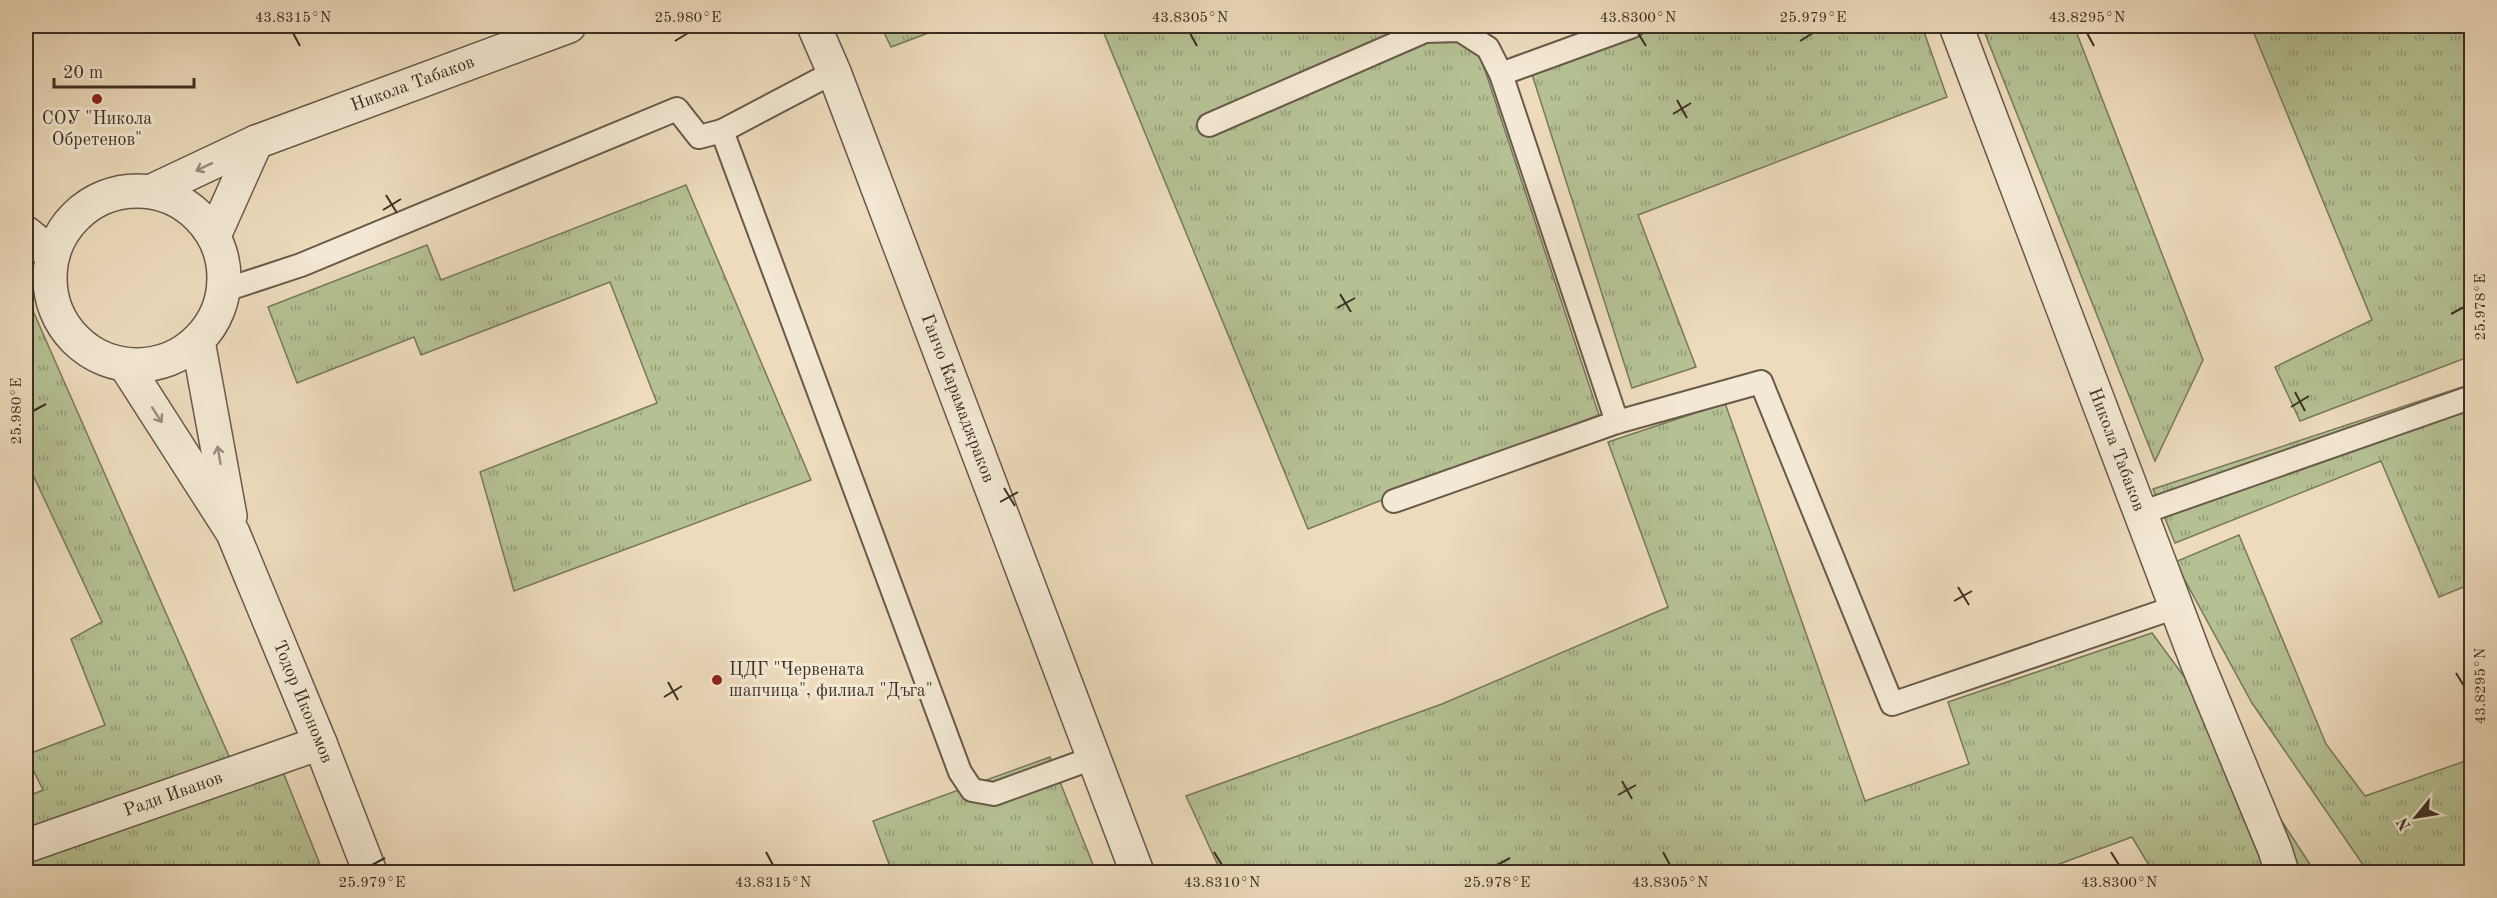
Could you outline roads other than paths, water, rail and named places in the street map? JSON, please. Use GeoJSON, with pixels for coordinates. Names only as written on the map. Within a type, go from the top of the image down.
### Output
{"type":"FeatureCollection","features":[{"type":"Feature","properties":{"kind":"street","name":"Никола Табаков"},"geometry":{"type":"LineString","coordinates":[[152,191],[256,142],[570,26]]}},
{"type":"Feature","properties":{"kind":"street","name":"Ганчо Карамаджраков"},"geometry":{"type":"LineString","coordinates":[[814,26],[834,72],[1137,873]]}},
{"type":"Feature","properties":{"kind":"street","name":"Никола Табаков"},"geometry":{"type":"LineString","coordinates":[[1956,26],[2201,674],[2275,850],[2282,873]]}},
{"type":"Feature","properties":{"kind":"street"},"geometry":{"type":"LineString","coordinates":[[214,236],[256,142]]}},
{"type":"Feature","properties":{"kind":"street"},"geometry":{"type":"LineString","coordinates":[[152,191],[181,202],[194,212],[214,236],[223,265],[225,290],[216,316],[198,341],[173,358],[143,366],[126,366],[98,357],[80,346],[60,322],[50,294],[49,271],[57,241],[77,213],[102,197],[122,192],[152,191]]}},
{"type":"Feature","properties":{"kind":"street"},"geometry":{"type":"LineString","coordinates":[[26,233],[53,255]]}},
{"type":"Feature","properties":{"kind":"street"},"geometry":{"type":"LineString","coordinates":[[198,341],[233,533]]}},
{"type":"Feature","properties":{"kind":"street"},"geometry":{"type":"LineString","coordinates":[[126,366],[233,533]]}},
{"type":"Feature","properties":{"kind":"street","name":"Тодор Икономов"},"geometry":{"type":"LineString","coordinates":[[233,533],[320,743],[370,873]]}},
{"type":"Feature","properties":{"kind":"street","name":"Ради Иванов"},"geometry":{"type":"LineString","coordinates":[[26,846],[320,743]]}},
{"type":"Feature","properties":{"kind":"lane"},"geometry":{"type":"LineString","coordinates":[[1501,74],[1633,26]]}},
{"type":"Feature","properties":{"kind":"lane"},"geometry":{"type":"LineString","coordinates":[[1209,125],[1425,31],[1460,30],[1488,48],[1501,74],[1617,422]]}},
{"type":"Feature","properties":{"kind":"lane"},"geometry":{"type":"LineString","coordinates":[[225,290],[301,265],[677,109],[699,137],[722,131],[834,72]]}},
{"type":"Feature","properties":{"kind":"lane"},"geometry":{"type":"LineString","coordinates":[[722,131],[960,772],[972,790],[994,794],[1093,758]]}},
{"type":"Feature","properties":{"kind":"lane"},"geometry":{"type":"LineString","coordinates":[[1394,501],[1617,422],[1761,382],[1892,704],[2176,607]]}},
{"type":"Feature","properties":{"kind":"lane"},"geometry":{"type":"LineString","coordinates":[[2141,513],[2472,397]]}},
{"type":"Feature","properties":{"kind":"place","name":"СОУ \"Никола Обретенов\""},"geometry":{"type":"Point","coordinates":[97,99]}},
{"type":"Feature","properties":{"kind":"place","name":"ЦДГ \"Червената шапчица\", филиал \"Дъга\""},"geometry":{"type":"Point","coordinates":[717,680]}}]}
